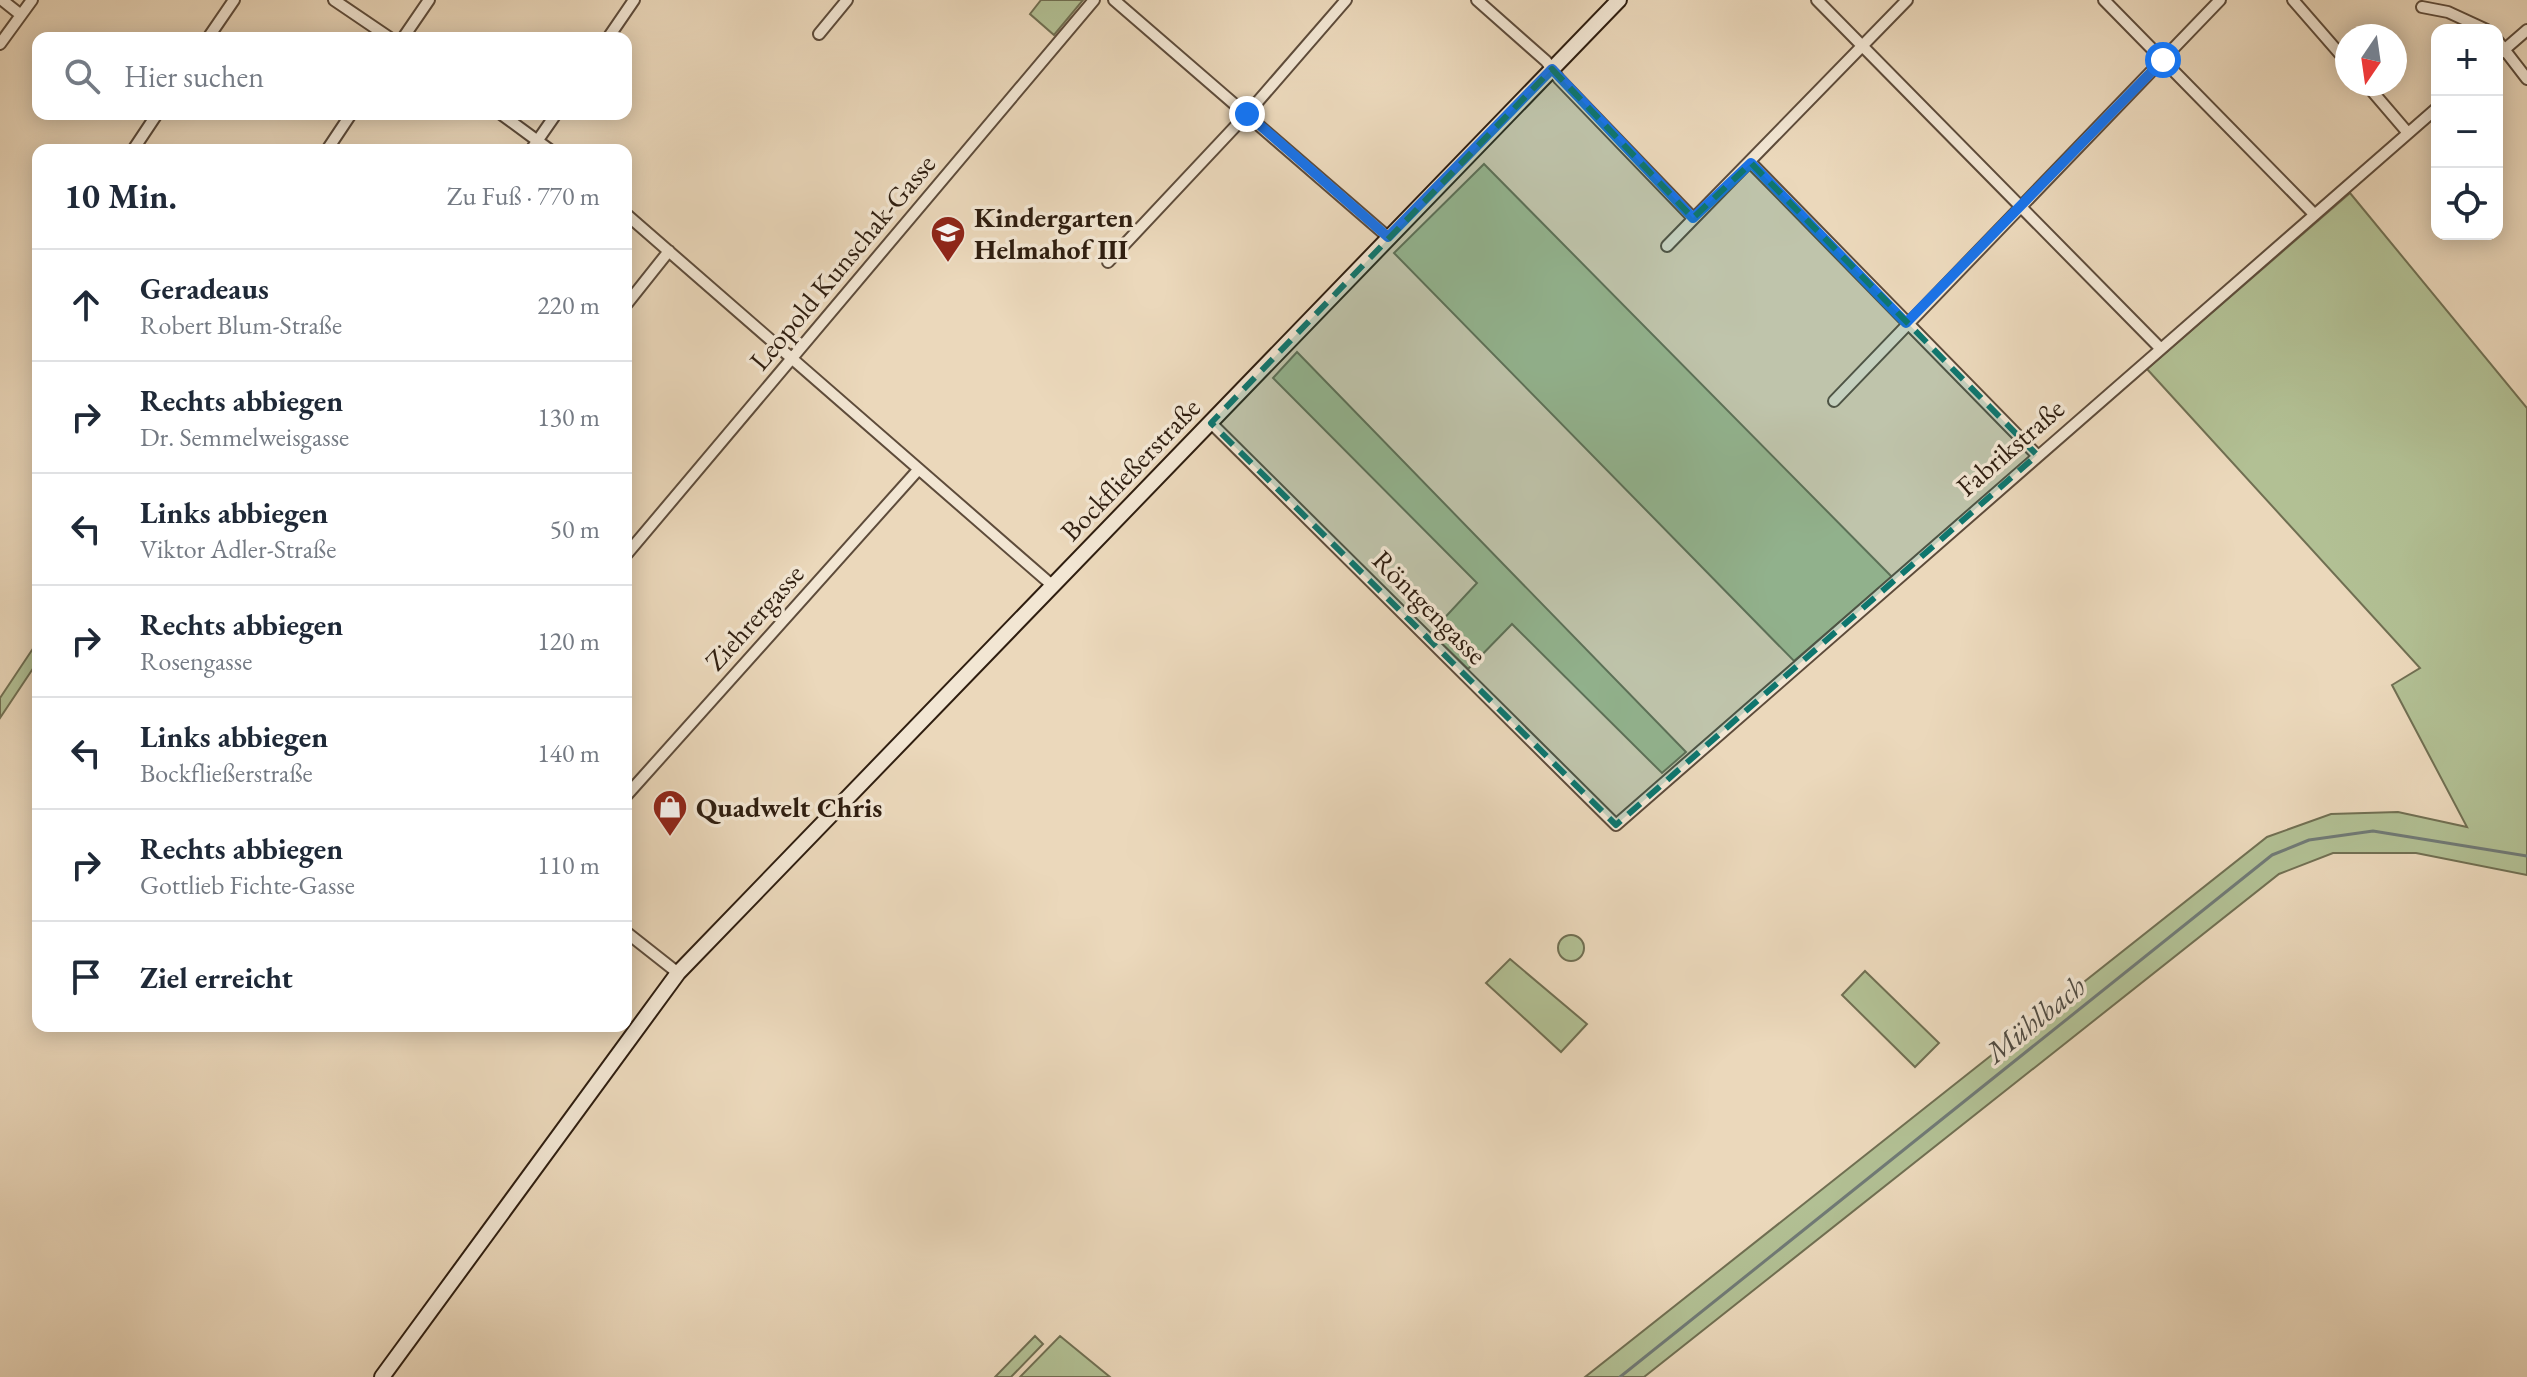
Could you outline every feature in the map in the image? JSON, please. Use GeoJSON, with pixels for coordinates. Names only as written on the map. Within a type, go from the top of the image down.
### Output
{"type":"FeatureCollection","features":[{"type":"Feature","properties":{"kind":"main road","name":"Bockfließerstraße"},"geometry":{"type":"LineString","coordinates":[[382,1377],[678,973],[1619,0]]}},
{"type":"Feature","properties":{"kind":"street"},"geometry":{"type":"LineString","coordinates":[[2,0],[21,15]]}},
{"type":"Feature","properties":{"kind":"street"},"geometry":{"type":"LineString","coordinates":[[0,44],[32,0]]}},
{"type":"Feature","properties":{"kind":"street"},"geometry":{"type":"LineString","coordinates":[[212,32],[234,0]]}},
{"type":"Feature","properties":{"kind":"street"},"geometry":{"type":"LineString","coordinates":[[334,0],[381,32]]}},
{"type":"Feature","properties":{"kind":"street"},"geometry":{"type":"LineString","coordinates":[[407,32],[429,0]]}},
{"type":"Feature","properties":{"kind":"street"},"geometry":{"type":"LineString","coordinates":[[612,32],[634,0]]}},
{"type":"Feature","properties":{"kind":"street"},"geometry":{"type":"LineString","coordinates":[[819,34],[847,0]]}},
{"type":"Feature","properties":{"kind":"street","name":"Leopold Kunschak-Gasse"},"geometry":{"type":"LineString","coordinates":[[632,548],[1094,0]]}},
{"type":"Feature","properties":{"kind":"street"},"geometry":{"type":"LineString","coordinates":[[1114,0],[1388,237]]}},
{"type":"Feature","properties":{"kind":"street"},"geometry":{"type":"LineString","coordinates":[[1108,262],[1247,114],[1346,0]]}},
{"type":"Feature","properties":{"kind":"street"},"geometry":{"type":"LineString","coordinates":[[1477,0],[1552,69],[1693,218]]}},
{"type":"Feature","properties":{"kind":"street"},"geometry":{"type":"LineString","coordinates":[[1817,0],[2160,348]]}},
{"type":"Feature","properties":{"kind":"street"},"geometry":{"type":"LineString","coordinates":[[1667,246],[1907,0]]}},
{"type":"Feature","properties":{"kind":"street"},"geometry":{"type":"LineString","coordinates":[[2104,0],[2314,214]]}},
{"type":"Feature","properties":{"kind":"street"},"geometry":{"type":"LineString","coordinates":[[1834,401],[2220,0]]}},
{"type":"Feature","properties":{"kind":"street"},"geometry":{"type":"LineString","coordinates":[[2293,0],[2335,48]]}},
{"type":"Feature","properties":{"kind":"street"},"geometry":{"type":"LineString","coordinates":[[2422,7],[2448,12],[2474,24]]}},
{"type":"Feature","properties":{"kind":"street"},"geometry":{"type":"LineString","coordinates":[[2503,51],[2527,30]]}},
{"type":"Feature","properties":{"kind":"street"},"geometry":{"type":"LineString","coordinates":[[2503,55],[2527,79]]}},
{"type":"Feature","properties":{"kind":"street"},"geometry":{"type":"LineString","coordinates":[[2376,96],[2408,133]]}},
{"type":"Feature","properties":{"kind":"street","name":"Fabrikstraße"},"geometry":{"type":"LineString","coordinates":[[1616,825],[2431,113]]}},
{"type":"Feature","properties":{"kind":"street"},"geometry":{"type":"LineString","coordinates":[[137,144],[153,120]]}},
{"type":"Feature","properties":{"kind":"street"},"geometry":{"type":"LineString","coordinates":[[331,144],[347,120]]}},
{"type":"Feature","properties":{"kind":"street"},"geometry":{"type":"LineString","coordinates":[[510,120],[543,144]]}},
{"type":"Feature","properties":{"kind":"street"},"geometry":{"type":"LineString","coordinates":[[535,144],[552,120]]}},
{"type":"Feature","properties":{"kind":"street"},"geometry":{"type":"LineString","coordinates":[[1751,163],[2037,455]]}},
{"type":"Feature","properties":{"kind":"street"},"geometry":{"type":"LineString","coordinates":[[632,219],[1053,586]]}},
{"type":"Feature","properties":{"kind":"street"},"geometry":{"type":"LineString","coordinates":[[632,297],[669,251]]}},
{"type":"Feature","properties":{"kind":"street","name":"Röntgengasse"},"geometry":{"type":"LineString","coordinates":[[1211,423],[1616,825]]}},
{"type":"Feature","properties":{"kind":"street","name":"Ziehrergasse"},"geometry":{"type":"LineString","coordinates":[[632,789],[918,470]]}},
{"type":"Feature","properties":{"kind":"street"},"geometry":{"type":"LineString","coordinates":[[632,937],[678,973]]}},
{"type":"Feature","properties":{"kind":"highlighted area"},"geometry":{"type":"Polygon","coordinates":[[[1552,69],[1693,218],[1751,163],[2037,455],[1616,825],[1211,423],[1552,69]]]}},
{"type":"Feature","properties":{"kind":"green space"},"geometry":{"type":"Polygon","coordinates":[[[1041,0],[1083,0],[1054,35],[1030,14],[1041,0]]]}},
{"type":"Feature","properties":{"kind":"green space"},"geometry":{"type":"Polygon","coordinates":[[[1484,164],[1892,577],[1794,661],[1394,253],[1484,164]]]}},
{"type":"Feature","properties":{"kind":"green space"},"geometry":{"type":"Polygon","coordinates":[[[2350,193],[2527,408],[2527,875],[2416,853],[2333,853],[2279,874],[1644,1377],[1585,1377],[2267,837],[2331,814],[2398,812],[2467,827],[2392,685],[2420,668],[2147,369],[2350,193]]]}},
{"type":"Feature","properties":{"kind":"green space"},"geometry":{"type":"Polygon","coordinates":[[[1297,352],[1686,752],[1662,773],[1512,624],[1468,669],[1435,637],[1437,626],[1477,583],[1273,378],[1297,352]]]}},
{"type":"Feature","properties":{"kind":"green space"},"geometry":{"type":"Polygon","coordinates":[[[32,650],[32,670],[0,718],[0,698],[32,650]]]}},
{"type":"Feature","properties":{"kind":"green space"},"geometry":{"type":"Polygon","coordinates":[[[1571,935],[1580,939],[1584,948],[1580,957],[1571,961],[1562,957],[1558,948],[1562,939],[1571,935]]]}},
{"type":"Feature","properties":{"kind":"green space"},"geometry":{"type":"Polygon","coordinates":[[[1510,959],[1587,1024],[1561,1052],[1486,983],[1510,959]]]}},
{"type":"Feature","properties":{"kind":"green space"},"geometry":{"type":"Polygon","coordinates":[[[1865,971],[1939,1043],[1915,1067],[1842,995],[1865,971]]]}},
{"type":"Feature","properties":{"kind":"green space"},"geometry":{"type":"Polygon","coordinates":[[[1035,1336],[1043,1344],[1011,1377],[995,1377],[1035,1336]]]}},
{"type":"Feature","properties":{"kind":"green space"},"geometry":{"type":"Polygon","coordinates":[[[1060,1336],[1110,1377],[1020,1377],[1060,1336]]]}},
{"type":"Feature","properties":{"kind":"waterway","name":"Mühlbach"},"geometry":{"type":"LineString","coordinates":[[1620,1377],[2272,855],[2309,840],[2373,831],[2527,856]]}},
{"type":"Feature","properties":{"kind":"place","name":"Kindergarten Helmahof III"},"geometry":{"type":"Point","coordinates":[948,264]}},
{"type":"Feature","properties":{"kind":"place","name":"Quadwelt Chris"},"geometry":{"type":"Point","coordinates":[670,838]}},
{"type":"Feature","properties":{"kind":"route"},"geometry":{"type":"LineString","coordinates":[[1247,114],[1388,237],[1552,69],[1693,218],[1751,163],[1906,323],[2163,60]]}}]}
